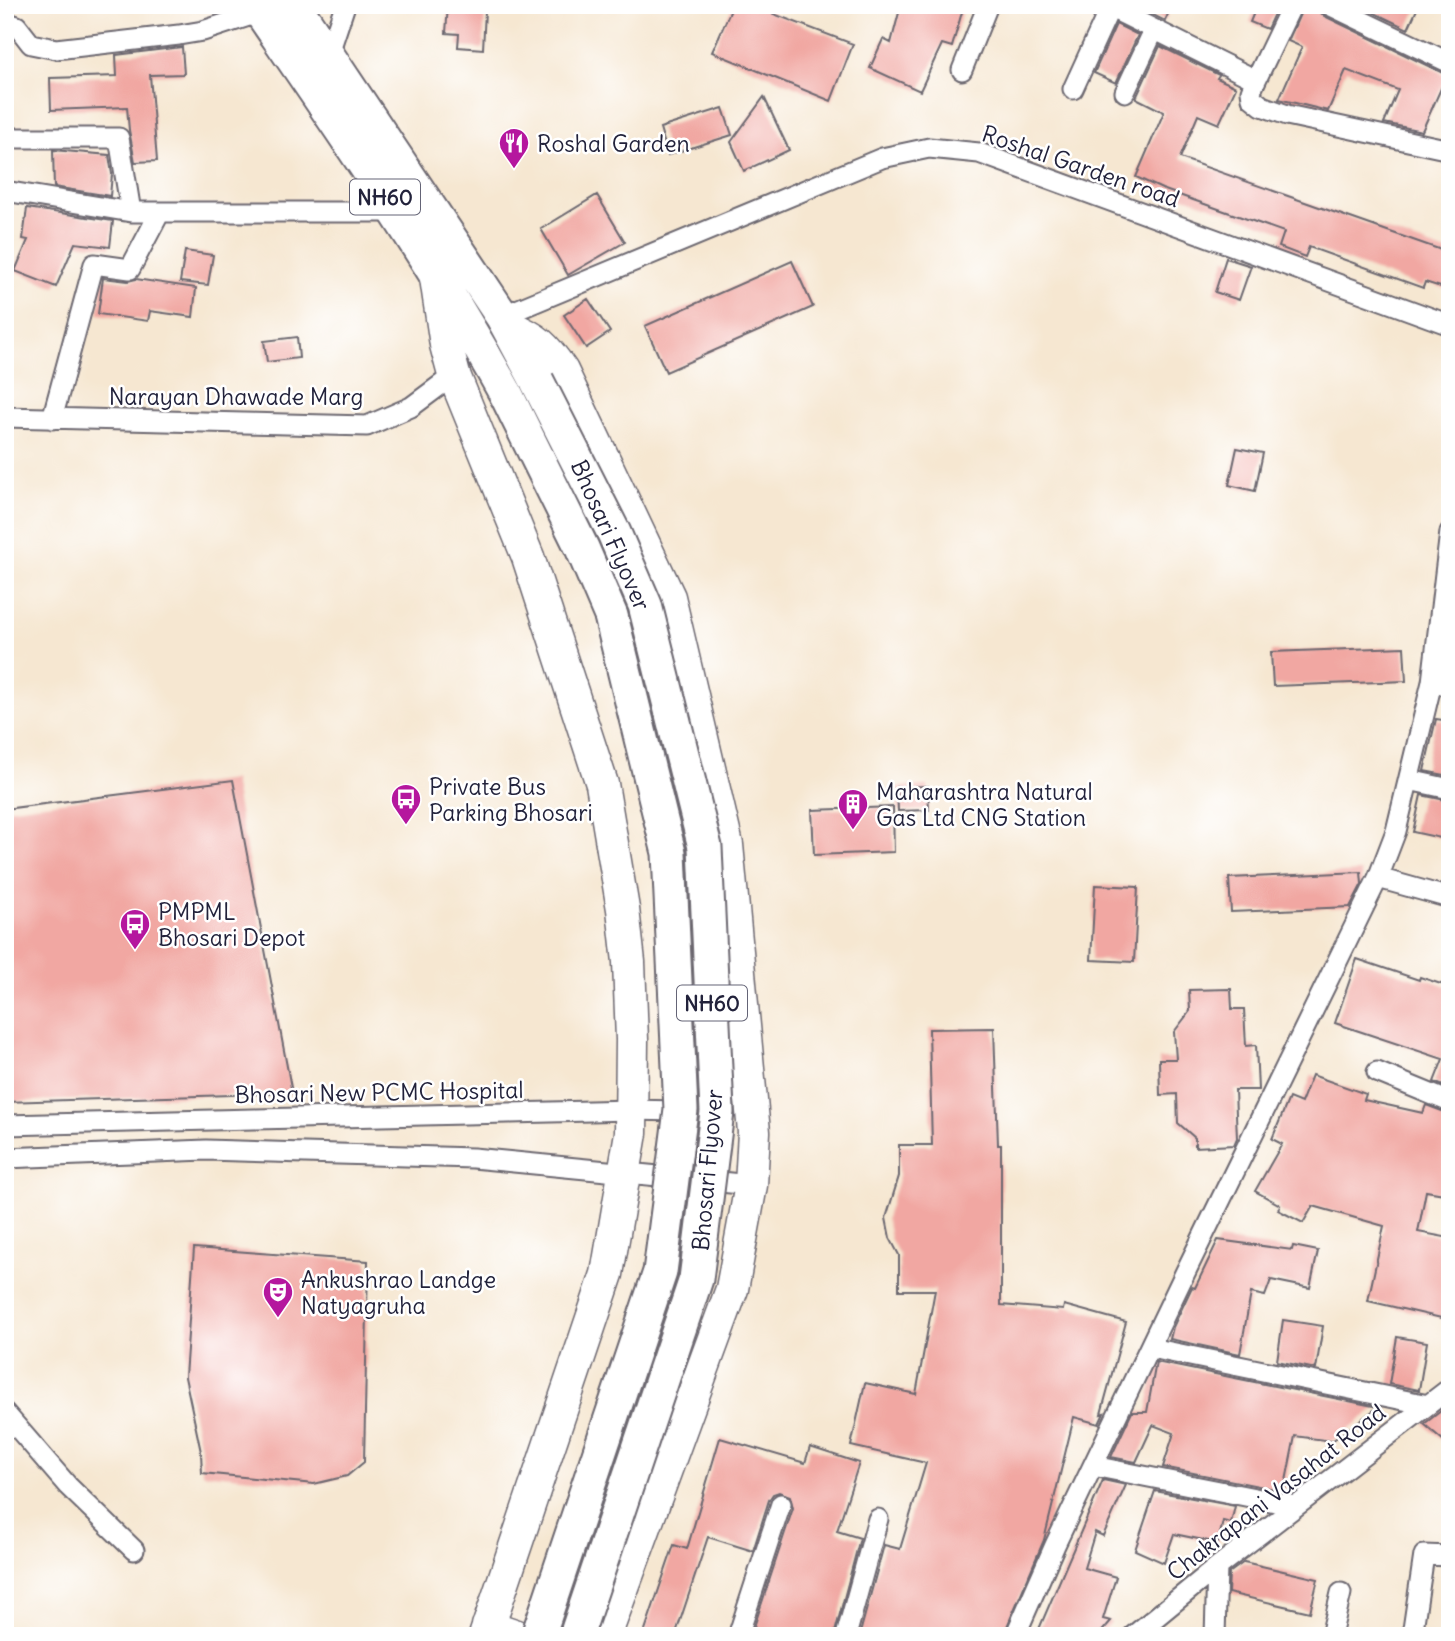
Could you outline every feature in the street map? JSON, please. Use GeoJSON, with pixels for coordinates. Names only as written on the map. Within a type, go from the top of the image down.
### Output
{"type":"FeatureCollection","features":[{"type":"Feature","properties":{"kind":"highway","name":"NH60"},"geometry":{"type":"LineString","coordinates":[[294,5],[505,321]]}},
{"type":"Feature","properties":{"kind":"highway","name":"NH60"},"geometry":{"type":"LineString","coordinates":[[258,9],[395,212],[436,278]]}},
{"type":"Feature","properties":{"kind":"highway","name":"Bhosari Flyover"},"geometry":{"type":"LineString","coordinates":[[436,278],[506,394],[582,548],[611,616],[669,853],[681,1110],[660,1272],[538,1636]]}},
{"type":"Feature","properties":{"kind":"highway","name":"Bhosari Flyover"},"geometry":{"type":"LineString","coordinates":[[505,321],[614,533],[645,605],[705,847],[717,1112],[695,1279],[576,1636]]}},
{"type":"Feature","properties":{"kind":"main road"},"geometry":{"type":"LineString","coordinates":[[436,278],[446,345],[454,375],[528,557],[602,784],[620,886],[629,962],[631,1133],[607,1274],[497,1633]]}},
{"type":"Feature","properties":{"kind":"main road"},"geometry":{"type":"LineString","coordinates":[[505,321],[546,348],[562,371],[669,597],[727,845],[754,1112],[751,1185],[732,1289],[605,1636]]}},
{"type":"Feature","properties":{"kind":"street"},"geometry":{"type":"LineString","coordinates":[[328,56],[345,5]]}},
{"type":"Feature","properties":{"kind":"street"},"geometry":{"type":"LineString","coordinates":[[962,70],[989,5]]}},
{"type":"Feature","properties":{"kind":"street"},"geometry":{"type":"LineString","coordinates":[[1292,5],[1251,91],[1252,98],[1262,106],[1287,115],[1450,150]]}},
{"type":"Feature","properties":{"kind":"street"},"geometry":{"type":"LineString","coordinates":[[1329,5],[1450,63]]}},
{"type":"Feature","properties":{"kind":"street"},"geometry":{"type":"LineString","coordinates":[[1073,89],[1107,7],[1256,80]]}},
{"type":"Feature","properties":{"kind":"street"},"geometry":{"type":"LineString","coordinates":[[5,22],[17,26],[31,44],[56,48],[204,31],[258,9]]}},
{"type":"Feature","properties":{"kind":"street"},"geometry":{"type":"LineString","coordinates":[[1125,92],[1154,30]]}},
{"type":"Feature","properties":{"kind":"street"},"geometry":{"type":"LineString","coordinates":[[5,138],[119,138],[131,212]]}},
{"type":"Feature","properties":{"kind":"street","name":"Roshal Garden road"},"geometry":{"type":"LineString","coordinates":[[505,321],[882,158],[929,148],[979,153],[1450,325]]}},
{"type":"Feature","properties":{"kind":"street"},"geometry":{"type":"LineString","coordinates":[[5,191],[131,212],[395,212]]}},
{"type":"Feature","properties":{"kind":"street"},"geometry":{"type":"LineString","coordinates":[[52,419],[94,264],[130,269],[160,212]]}},
{"type":"Feature","properties":{"kind":"street","name":"Narayan Dhawade Marg"},"geometry":{"type":"LineString","coordinates":[[5,417],[366,426],[411,407],[454,375]]}},
{"type":"Feature","properties":{"kind":"street"},"geometry":{"type":"LineString","coordinates":[[1015,1636],[1185,1273],[1378,878],[1396,831],[1409,780],[1441,684],[1450,532]]}},
{"type":"Feature","properties":{"kind":"street"},"geometry":{"type":"LineString","coordinates":[[1409,780],[1450,789]]}},
{"type":"Feature","properties":{"kind":"street"},"geometry":{"type":"LineString","coordinates":[[1378,878],[1450,898]]}},
{"type":"Feature","properties":{"kind":"street"},"geometry":{"type":"LineString","coordinates":[[1377,1072],[1450,1102]]}},
{"type":"Feature","properties":{"kind":"street","name":"Bhosari New PCMC Hospital"},"geometry":{"type":"LineString","coordinates":[[5,1125],[631,1110],[754,1112]]}},
{"type":"Feature","properties":{"kind":"street"},"geometry":{"type":"LineString","coordinates":[[5,1158],[206,1150],[473,1158],[751,1185]]}},
{"type":"Feature","properties":{"kind":"street"},"geometry":{"type":"LineString","coordinates":[[1151,1348],[1428,1405]]}},
{"type":"Feature","properties":{"kind":"street","name":"Chakrapani Vasahat Road"},"geometry":{"type":"LineString","coordinates":[[1133,1636],[1217,1567],[1450,1388]]}},
{"type":"Feature","properties":{"kind":"street"},"geometry":{"type":"LineString","coordinates":[[5,1413],[68,1486],[134,1550]]}},
{"type":"Feature","properties":{"kind":"street"},"geometry":{"type":"LineString","coordinates":[[1093,1466],[1296,1506]]}},
{"type":"Feature","properties":{"kind":"street"},"geometry":{"type":"LineString","coordinates":[[738,1636],[781,1504]]}},
{"type":"Feature","properties":{"kind":"street"},"geometry":{"type":"LineString","coordinates":[[846,1636],[878,1519]]}},
{"type":"Feature","properties":{"kind":"street"},"geometry":{"type":"LineString","coordinates":[[1412,1636],[1424,1555],[1450,1556]]}},
{"type":"Feature","properties":{"kind":"street"},"geometry":{"type":"LineString","coordinates":[[1215,1636],[1217,1567]]}},
{"type":"Feature","properties":{"kind":"street"},"geometry":{"type":"LineString","coordinates":[[1331,1636],[1341,1593]]}},
{"type":"Feature","properties":{"kind":"building"},"geometry":{"type":"Polygon","coordinates":[[[448,5],[481,5],[481,11],[485,11],[483,49],[458,47],[459,34],[446,33],[448,5]]]}},
{"type":"Feature","properties":{"kind":"building"},"geometry":{"type":"Polygon","coordinates":[[[733,5],[775,5],[771,13],[853,44],[831,101],[712,52],[733,5]]]}},
{"type":"Feature","properties":{"kind":"building"},"geometry":{"type":"Polygon","coordinates":[[[901,5],[964,5],[952,47],[942,44],[920,91],[870,68],[883,39],[891,43],[901,5]]]}},
{"type":"Feature","properties":{"kind":"building"},"geometry":{"type":"Polygon","coordinates":[[[1133,5],[1172,5],[1165,21],[1133,5]]]}},
{"type":"Feature","properties":{"kind":"building"},"geometry":{"type":"Polygon","coordinates":[[[1257,5],[1278,5],[1267,29],[1250,22],[1257,5]]]}},
{"type":"Feature","properties":{"kind":"building"},"geometry":{"type":"Polygon","coordinates":[[[1304,5],[1317,5],[1324,16],[1447,75],[1422,131],[1384,123],[1398,90],[1346,70],[1328,111],[1279,99],[1302,47],[1288,41],[1304,5]]]}},
{"type":"Feature","properties":{"kind":"building"},"geometry":{"type":"Polygon","coordinates":[[[1358,5],[1419,5],[1408,29],[1358,5]]]}},
{"type":"Feature","properties":{"kind":"building"},"geometry":{"type":"Polygon","coordinates":[[[1116,24],[1138,35],[1116,83],[1094,73],[1116,24]]]}},
{"type":"Feature","properties":{"kind":"building"},"geometry":{"type":"Polygon","coordinates":[[[1160,46],[1219,75],[1217,78],[1236,87],[1219,124],[1198,115],[1180,158],[1450,253],[1450,290],[1425,282],[1423,288],[1309,247],[1305,257],[1279,247],[1284,232],[1162,189],[1136,177],[1164,112],[1136,98],[1160,46]]]}},
{"type":"Feature","properties":{"kind":"building"},"geometry":{"type":"Polygon","coordinates":[[[182,47],[184,74],[150,75],[157,161],[135,162],[127,107],[51,110],[50,78],[117,76],[116,55],[182,47]]]}},
{"type":"Feature","properties":{"kind":"building"},"geometry":{"type":"Polygon","coordinates":[[[764,97],[789,150],[744,171],[731,142],[764,97]]]}},
{"type":"Feature","properties":{"kind":"building"},"geometry":{"type":"Polygon","coordinates":[[[723,108],[732,135],[668,155],[660,128],[723,108]]]}},
{"type":"Feature","properties":{"kind":"building"},"geometry":{"type":"Polygon","coordinates":[[[53,150],[109,155],[112,174],[110,196],[54,187],[53,150]]]}},
{"type":"Feature","properties":{"kind":"building"},"geometry":{"type":"Polygon","coordinates":[[[597,195],[625,242],[568,275],[541,229],[597,195]]]}},
{"type":"Feature","properties":{"kind":"building"},"geometry":{"type":"Polygon","coordinates":[[[27,208],[113,221],[110,247],[75,243],[56,287],[15,271],[28,240],[23,239],[27,208]]]}},
{"type":"Feature","properties":{"kind":"building"},"geometry":{"type":"Polygon","coordinates":[[[185,251],[213,255],[208,285],[180,282],[185,251]]]}},
{"type":"Feature","properties":{"kind":"building"},"geometry":{"type":"Polygon","coordinates":[[[1226,258],[1251,266],[1239,300],[1215,292],[1226,258]]]}},
{"type":"Feature","properties":{"kind":"building"},"geometry":{"type":"Polygon","coordinates":[[[792,261],[813,307],[666,372],[645,326],[792,261]]]}},
{"type":"Feature","properties":{"kind":"building"},"geometry":{"type":"Polygon","coordinates":[[[103,278],[128,281],[136,279],[196,288],[193,317],[150,311],[148,321],[98,314],[103,278]]]}},
{"type":"Feature","properties":{"kind":"building"},"geometry":{"type":"Polygon","coordinates":[[[588,299],[610,332],[586,348],[564,315],[588,299]]]}},
{"type":"Feature","properties":{"kind":"building"},"geometry":{"type":"Polygon","coordinates":[[[297,337],[299,358],[267,362],[264,341],[297,337]]]}},
{"type":"Feature","properties":{"kind":"building"},"geometry":{"type":"Polygon","coordinates":[[[1237,448],[1263,453],[1255,491],[1229,485],[1237,448]]]}},
{"type":"Feature","properties":{"kind":"building"},"geometry":{"type":"Polygon","coordinates":[[[1404,647],[1406,681],[1273,686],[1271,652],[1404,647]]]}},
{"type":"Feature","properties":{"kind":"building"},"geometry":{"type":"Polygon","coordinates":[[[1436,719],[1450,721],[1450,776],[1424,771],[1436,719]]]}},
{"type":"Feature","properties":{"kind":"building","name":"PMPML Bhosari Depot"},"geometry":{"type":"Polygon","coordinates":[[[233,780],[292,1093],[5,1102],[5,809],[233,780]]]}},
{"type":"Feature","properties":{"kind":"building"},"geometry":{"type":"Polygon","coordinates":[[[928,786],[929,810],[898,811],[897,787],[928,786]]]}},
{"type":"Feature","properties":{"kind":"building"},"geometry":{"type":"Polygon","coordinates":[[[1421,795],[1450,801],[1450,840],[1413,832],[1421,795]]]}},
{"type":"Feature","properties":{"kind":"building","name":"Maharashtra Natural Gas Ltd CNG Station"},"geometry":{"type":"Polygon","coordinates":[[[893,807],[894,852],[814,855],[812,810],[893,807]]]}},
{"type":"Feature","properties":{"kind":"building"},"geometry":{"type":"Polygon","coordinates":[[[1361,872],[1362,884],[1350,907],[1231,912],[1229,878],[1361,872]]]}},
{"type":"Feature","properties":{"kind":"building"},"geometry":{"type":"Polygon","coordinates":[[[1095,885],[1138,887],[1134,962],[1091,960],[1095,885]]]}},
{"type":"Feature","properties":{"kind":"building"},"geometry":{"type":"Polygon","coordinates":[[[1357,959],[1419,980],[1420,977],[1450,987],[1450,1089],[1434,1082],[1443,1059],[1335,1023],[1357,959]]]}},
{"type":"Feature","properties":{"kind":"building"},"geometry":{"type":"Polygon","coordinates":[[[1231,989],[1232,1009],[1244,1009],[1246,1046],[1256,1045],[1258,1090],[1235,1090],[1237,1138],[1234,1145],[1195,1147],[1195,1138],[1178,1123],[1177,1094],[1160,1095],[1159,1059],[1176,1059],[1174,1032],[1190,1011],[1189,990],[1231,989]]]}},
{"type":"Feature","properties":{"kind":"building"},"geometry":{"type":"Polygon","coordinates":[[[994,1028],[998,1145],[1001,1145],[1001,1305],[1063,1310],[1064,1305],[1126,1322],[1099,1424],[1074,1417],[1044,1540],[1003,1636],[870,1636],[860,1633],[884,1545],[900,1549],[926,1463],[851,1446],[865,1383],[916,1394],[935,1290],[899,1290],[899,1255],[890,1238],[886,1218],[899,1176],[899,1145],[932,1145],[929,1029],[994,1028]]]}},
{"type":"Feature","properties":{"kind":"building"},"geometry":{"type":"Polygon","coordinates":[[[1312,1075],[1366,1094],[1364,1100],[1423,1113],[1426,1105],[1450,1114],[1450,1195],[1426,1191],[1418,1232],[1450,1238],[1450,1320],[1368,1301],[1384,1226],[1313,1206],[1303,1223],[1278,1210],[1280,1205],[1255,1191],[1282,1144],[1272,1139],[1289,1098],[1301,1103],[1312,1075]]]}},
{"type":"Feature","properties":{"kind":"building"},"geometry":{"type":"Polygon","coordinates":[[[1218,1240],[1292,1250],[1293,1246],[1318,1251],[1310,1288],[1271,1280],[1265,1296],[1251,1293],[1240,1354],[1170,1339],[1192,1287],[1195,1288],[1218,1240]]]}},
{"type":"Feature","properties":{"kind":"building","name":"Ankushrao Landge Natyagruha"},"geometry":{"type":"Polygon","coordinates":[[[194,1248],[368,1261],[364,1462],[347,1476],[314,1484],[202,1473],[201,1452],[185,1377],[194,1248]]]}},
{"type":"Feature","properties":{"kind":"building"},"geometry":{"type":"Polygon","coordinates":[[[1283,1320],[1323,1326],[1316,1369],[1277,1361],[1283,1320]]]}},
{"type":"Feature","properties":{"kind":"building"},"geometry":{"type":"Polygon","coordinates":[[[1397,1337],[1427,1342],[1419,1390],[1389,1384],[1397,1337]]]}},
{"type":"Feature","properties":{"kind":"building"},"geometry":{"type":"Polygon","coordinates":[[[1156,1362],[1378,1407],[1332,1441],[1295,1436],[1284,1491],[1163,1467],[1174,1433],[1153,1425],[1136,1462],[1111,1457],[1132,1412],[1147,1412],[1156,1362]]]}},
{"type":"Feature","properties":{"kind":"building"},"geometry":{"type":"Polygon","coordinates":[[[1450,1404],[1450,1446],[1424,1424],[1450,1404]]]}},
{"type":"Feature","properties":{"kind":"building"},"geometry":{"type":"Polygon","coordinates":[[[720,1438],[805,1463],[810,1447],[859,1463],[837,1531],[860,1538],[834,1636],[751,1636],[793,1508],[790,1496],[779,1492],[773,1494],[769,1500],[753,1551],[708,1537],[675,1636],[643,1636],[674,1545],[687,1549],[720,1438]]]}},
{"type":"Feature","properties":{"kind":"building"},"geometry":{"type":"Polygon","coordinates":[[[1103,1480],[1126,1485],[1103,1536],[1095,1532],[1084,1568],[1116,1577],[1103,1619],[1111,1621],[1098,1636],[1036,1636],[1103,1480]]]}},
{"type":"Feature","properties":{"kind":"building"},"geometry":{"type":"Polygon","coordinates":[[[1155,1491],[1235,1506],[1231,1523],[1223,1521],[1218,1543],[1174,1534],[1164,1563],[1135,1550],[1155,1491]]]}},
{"type":"Feature","properties":{"kind":"building"},"geometry":{"type":"Polygon","coordinates":[[[1244,1562],[1318,1579],[1310,1612],[1228,1593],[1229,1573],[1244,1562]]]}},
{"type":"Feature","properties":{"kind":"place","name":"Roshal Garden"},"geometry":{"type":"Point","coordinates":[514,170]}},
{"type":"Feature","properties":{"kind":"place","name":"Private Bus Parking Bhosari"},"geometry":{"type":"Point","coordinates":[406,826]}},
{"type":"Feature","properties":{"kind":"place","name":"Maharashtra Natural Gas Ltd CNG Station"},"geometry":{"type":"Point","coordinates":[853,831]}},
{"type":"Feature","properties":{"kind":"place","name":"PMPML Bhosari Depot"},"geometry":{"type":"Point","coordinates":[135,951]}},
{"type":"Feature","properties":{"kind":"place","name":"Ankushrao Landge Natyagruha"},"geometry":{"type":"Point","coordinates":[278,1319]}}]}
